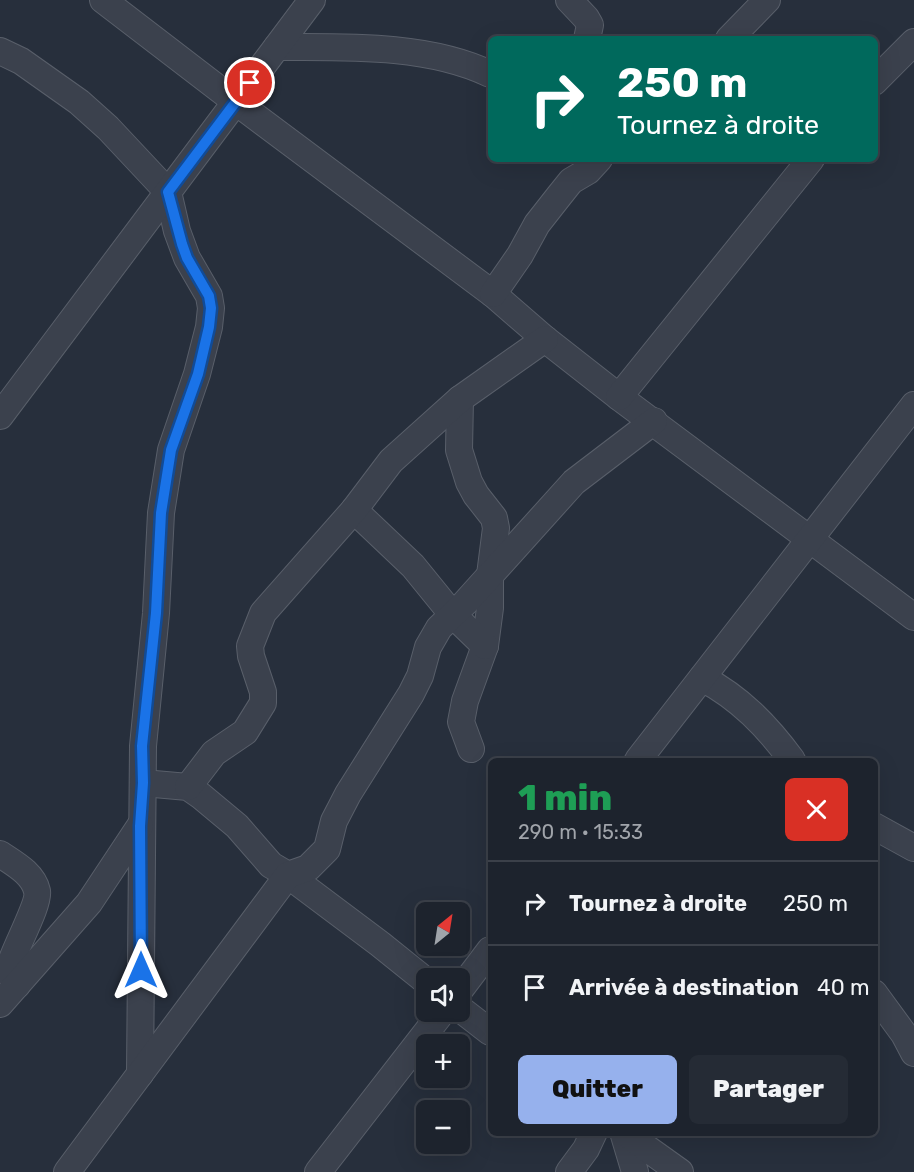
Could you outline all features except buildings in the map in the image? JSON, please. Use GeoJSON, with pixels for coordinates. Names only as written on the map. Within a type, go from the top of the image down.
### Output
{"type":"FeatureCollection","features":[{"type":"Feature","properties":{"kind":"street"},"geometry":{"type":"LineString","coordinates":[[103,0],[494,294],[545,339],[619,397],[914,616]]}},
{"type":"Feature","properties":{"kind":"street"},"geometry":{"type":"LineString","coordinates":[[0,416],[312,0]]}},
{"type":"Feature","properties":{"kind":"street"},"geometry":{"type":"LineString","coordinates":[[569,0],[590,25],[588,36]]}},
{"type":"Feature","properties":{"kind":"street"},"geometry":{"type":"LineString","coordinates":[[732,36],[767,0]]}},
{"type":"Feature","properties":{"kind":"street"},"geometry":{"type":"LineString","coordinates":[[878,78],[914,42]]}},
{"type":"Feature","properties":{"kind":"street"},"geometry":{"type":"LineString","coordinates":[[277,46],[346,47],[408,53],[470,64],[488,73]]}},
{"type":"Feature","properties":{"kind":"street"},"geometry":{"type":"LineString","coordinates":[[0,51],[21,62],[79,102],[108,128],[168,192],[183,249],[209,296],[211,308],[198,374],[171,450],[161,513],[156,613],[142,746],[140,1074]]}},
{"type":"Feature","properties":{"kind":"street"},"geometry":{"type":"LineString","coordinates":[[494,294],[537,224],[558,196],[571,181],[588,171],[596,162]]}},
{"type":"Feature","properties":{"kind":"street"},"geometry":{"type":"LineString","coordinates":[[619,397],[809,162]]}},
{"type":"Feature","properties":{"kind":"street"},"geometry":{"type":"LineString","coordinates":[[188,787],[214,753],[244,732],[263,703],[250,646],[263,613],[354,510],[391,461],[460,399],[545,339]]}},
{"type":"Feature","properties":{"kind":"street"},"geometry":{"type":"LineString","coordinates":[[460,399],[459,450],[469,482],[494,518],[496,528],[490,575],[490,608],[484,646],[465,701],[461,722],[471,749]]}},
{"type":"Feature","properties":{"kind":"street"},"geometry":{"type":"LineString","coordinates":[[640,758],[914,405]]}},
{"type":"Feature","properties":{"kind":"street"},"geometry":{"type":"LineString","coordinates":[[67,1172],[288,875],[308,868],[327,849],[334,821],[348,794],[411,694],[428,648],[439,628],[465,603],[574,482],[654,421]]}},
{"type":"Feature","properties":{"kind":"street"},"geometry":{"type":"LineString","coordinates":[[354,510],[413,566],[452,614],[484,646]]}},
{"type":"Feature","properties":{"kind":"street"},"geometry":{"type":"LineString","coordinates":[[702,678],[726,690],[750,711],[790,758]]}},
{"type":"Feature","properties":{"kind":"street"},"geometry":{"type":"LineString","coordinates":[[143,783],[188,787],[237,826],[271,866],[288,875],[416,973]]}},
{"type":"Feature","properties":{"kind":"street"},"geometry":{"type":"LineString","coordinates":[[0,1004],[89,903],[140,826]]}},
{"type":"Feature","properties":{"kind":"street"},"geometry":{"type":"LineString","coordinates":[[878,828],[907,842],[914,848]]}},
{"type":"Feature","properties":{"kind":"street"},"geometry":{"type":"LineString","coordinates":[[0,854],[22,869],[32,880],[37,892],[34,906],[11,958],[8,971],[17,985]]}},
{"type":"Feature","properties":{"kind":"street"},"geometry":{"type":"LineString","coordinates":[[470,976],[488,953]]}},
{"type":"Feature","properties":{"kind":"street"},"geometry":{"type":"LineString","coordinates":[[878,998],[904,1034],[914,1053]]}},
{"type":"Feature","properties":{"kind":"street"},"geometry":{"type":"LineString","coordinates":[[470,1017],[488,1030]]}},
{"type":"Feature","properties":{"kind":"street"},"geometry":{"type":"LineString","coordinates":[[318,1172],[434,1022]]}},
{"type":"Feature","properties":{"kind":"street"},"geometry":{"type":"LineString","coordinates":[[569,1172],[586,1149],[592,1136]]}},
{"type":"Feature","properties":{"kind":"street"},"geometry":{"type":"LineString","coordinates":[[625,1136],[635,1172]]}},
{"type":"Feature","properties":{"kind":"street"},"geometry":{"type":"LineString","coordinates":[[630,1136],[680,1172]]}},
{"type":"Feature","properties":{"kind":"route"},"geometry":{"type":"LineString","coordinates":[[141,970],[142,746],[156,613],[161,513],[171,450],[198,374],[211,308],[209,296],[187,258],[177,231],[168,192],[250,83]]}}]}
